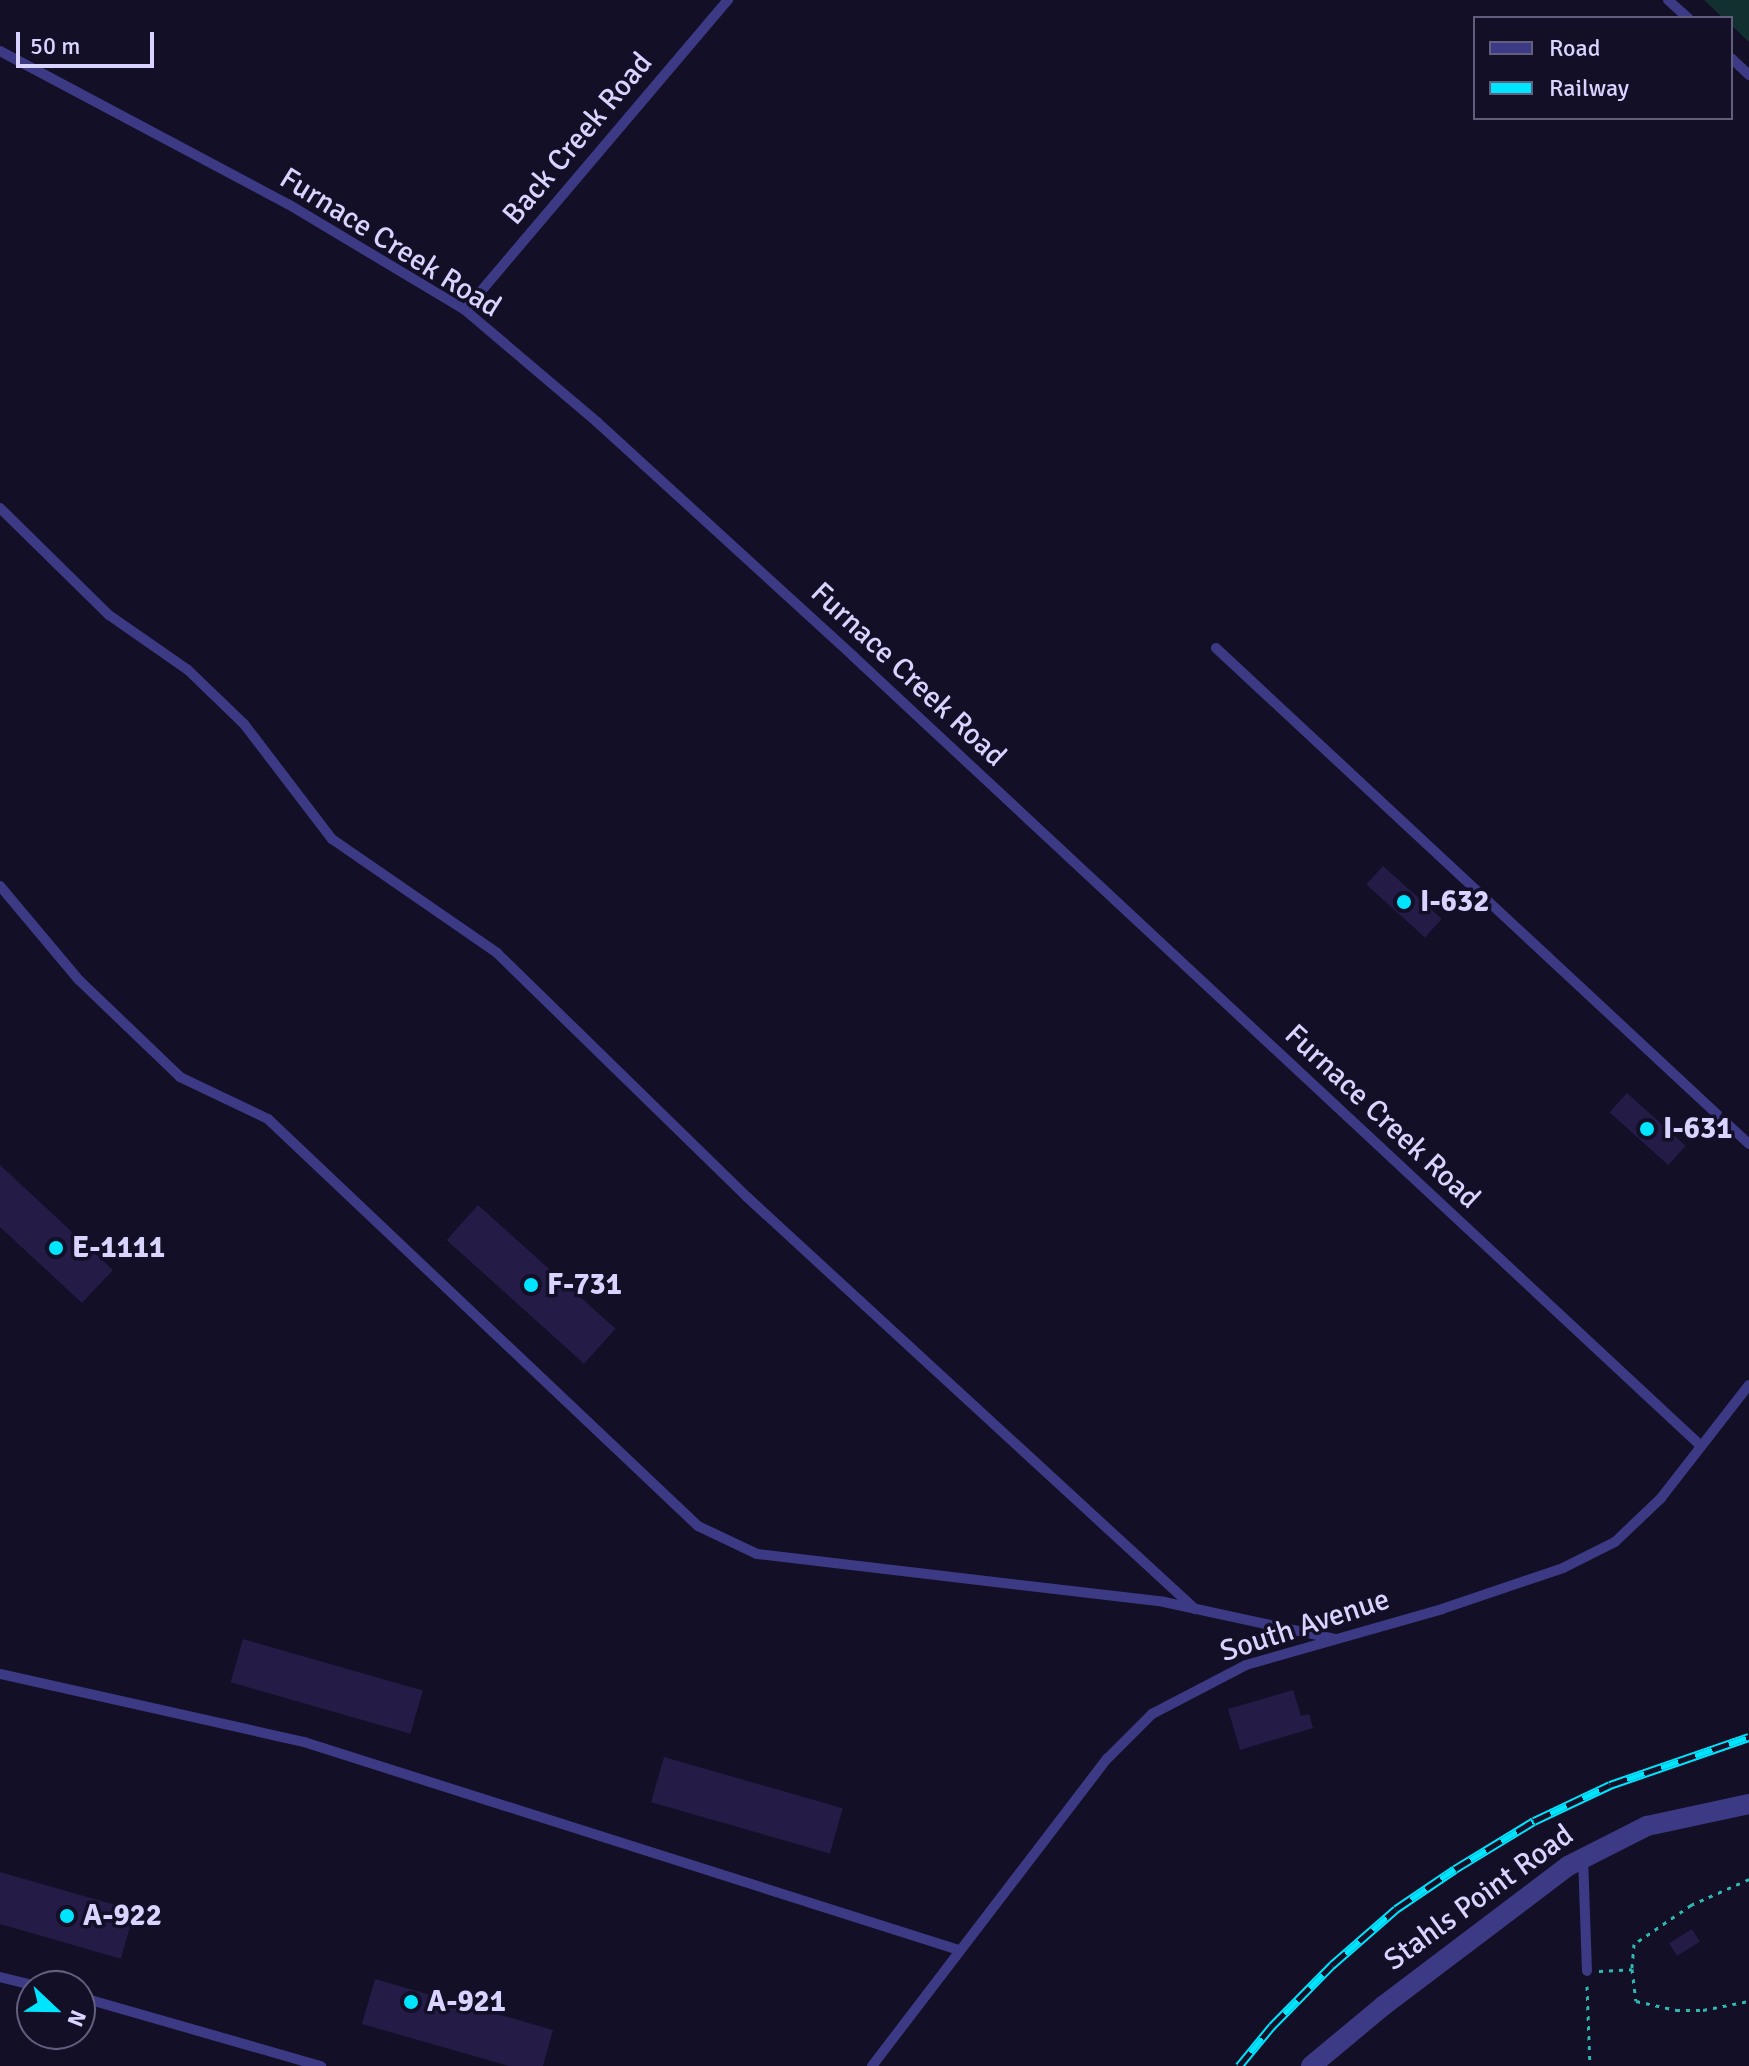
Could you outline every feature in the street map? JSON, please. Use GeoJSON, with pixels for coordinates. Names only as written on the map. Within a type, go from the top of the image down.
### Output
{"type":"FeatureCollection","features":[{"type":"Feature","properties":{"kind":"street","name":"Stahls Point Road"},"geometry":{"type":"LineString","coordinates":[[1311,2066],[1383,2006],[1583,1857],[1647,1826],[1749,1804]]}},
{"type":"Feature","properties":{"kind":"lane","name":"Back Creek Road"},"geometry":{"type":"LineString","coordinates":[[465,310],[728,0]]}},
{"type":"Feature","properties":{"kind":"lane"},"geometry":{"type":"LineString","coordinates":[[1668,0],[1686,16]]}},
{"type":"Feature","properties":{"kind":"lane","name":"Furnace Creek Road"},"geometry":{"type":"LineString","coordinates":[[0,51],[288,204],[465,310],[597,422],[818,624],[1701,1446]]}},
{"type":"Feature","properties":{"kind":"lane"},"geometry":{"type":"LineString","coordinates":[[1733,60],[1749,75]]}},
{"type":"Feature","properties":{"kind":"lane"},"geometry":{"type":"LineString","coordinates":[[0,508],[109,615],[188,670],[244,724],[332,839],[356,859],[497,953],[747,1197],[1195,1609]]}},
{"type":"Feature","properties":{"kind":"lane"},"geometry":{"type":"LineString","coordinates":[[1216,648],[1749,1144]]}},
{"type":"Feature","properties":{"kind":"lane"},"geometry":{"type":"LineString","coordinates":[[0,886],[79,980],[180,1077],[268,1119],[698,1526],[757,1554],[1195,1609],[1335,1639]]}},
{"type":"Feature","properties":{"kind":"lane","name":"South Avenue"},"geometry":{"type":"LineString","coordinates":[[872,2066],[1107,1759],[1152,1714],[1246,1665],[1442,1609],[1563,1568],[1615,1542],[1661,1498],[1749,1385]]}},
{"type":"Feature","properties":{"kind":"lane"},"geometry":{"type":"LineString","coordinates":[[0,1674],[304,1742],[959,1950]]}},
{"type":"Feature","properties":{"kind":"lane"},"geometry":{"type":"LineString","coordinates":[[1583,1857],[1587,1971]]}},
{"type":"Feature","properties":{"kind":"lane"},"geometry":{"type":"LineString","coordinates":[[96,2002],[321,2066]]}},
{"type":"Feature","properties":{"kind":"path"},"geometry":{"type":"LineString","coordinates":[[1749,1879],[1691,1905],[1634,1944],[1632,1969],[1636,2001],[1689,2010],[1749,2001]]}},
{"type":"Feature","properties":{"kind":"path"},"geometry":{"type":"LineString","coordinates":[[1590,2066],[1587,1971],[1632,1969]]}},
{"type":"Feature","properties":{"kind":"green space"},"geometry":{"type":"Polygon","coordinates":[[[1704,0],[1749,0],[1749,42],[1733,27],[1733,16],[1721,16],[1704,0]]]}},
{"type":"Feature","properties":{"kind":"building","name":"I-632"},"geometry":{"type":"Polygon","coordinates":[[[1383,866],[1442,919],[1425,937],[1366,885],[1383,866]]]}},
{"type":"Feature","properties":{"kind":"building","name":"I-631"},"geometry":{"type":"Polygon","coordinates":[[[1627,1093],[1686,1146],[1668,1165],[1610,1112],[1627,1093]]]}},
{"type":"Feature","properties":{"kind":"building","name":"E-1111"},"geometry":{"type":"Polygon","coordinates":[[[0,1165],[113,1270],[82,1303],[0,1227],[0,1165]]]}},
{"type":"Feature","properties":{"kind":"building","name":"F-731"},"geometry":{"type":"Polygon","coordinates":[[[478,1205],[615,1329],[584,1364],[447,1240],[478,1205]]]}},
{"type":"Feature","properties":{"kind":"building"},"geometry":{"type":"Polygon","coordinates":[[[243,1639],[423,1691],[410,1734],[231,1682],[243,1639]]]}},
{"type":"Feature","properties":{"kind":"building"},"geometry":{"type":"Polygon","coordinates":[[[1293,1690],[1301,1716],[1309,1714],[1313,1728],[1240,1750],[1228,1709],[1293,1690]]]}},
{"type":"Feature","properties":{"kind":"building"},"geometry":{"type":"Polygon","coordinates":[[[664,1757],[843,1808],[830,1853],[651,1802],[664,1757]]]}},
{"type":"Feature","properties":{"kind":"building","name":"A-922"},"geometry":{"type":"Polygon","coordinates":[[[0,1872],[135,1911],[121,1959],[0,1924],[0,1872]]]}},
{"type":"Feature","properties":{"kind":"building"},"geometry":{"type":"Polygon","coordinates":[[[1692,1929],[1700,1942],[1677,1956],[1669,1943],[1692,1929]]]}},
{"type":"Feature","properties":{"kind":"building","name":"A-921"},"geometry":{"type":"Polygon","coordinates":[[[375,1979],[553,2030],[543,2066],[509,2066],[362,2024],[375,1979]]]}},
{"type":"Feature","properties":{"kind":"railway"},"geometry":{"type":"LineString","coordinates":[[1239,2066],[1272,2026],[1332,1965],[1396,1909],[1455,1869],[1534,1821],[1610,1785],[1749,1737]]}},
{"type":"Feature","properties":{"kind":"place","name":"I-632"},"geometry":{"type":"Point","coordinates":[1404,902]}},
{"type":"Feature","properties":{"kind":"place","name":"I-631"},"geometry":{"type":"Point","coordinates":[1647,1129]}},
{"type":"Feature","properties":{"kind":"place","name":"E-1111"},"geometry":{"type":"Point","coordinates":[56,1248]}},
{"type":"Feature","properties":{"kind":"place","name":"F-731"},"geometry":{"type":"Point","coordinates":[531,1285]}},
{"type":"Feature","properties":{"kind":"place","name":"A-922"},"geometry":{"type":"Point","coordinates":[67,1916]}},
{"type":"Feature","properties":{"kind":"place","name":"A-921"},"geometry":{"type":"Point","coordinates":[411,2002]}}]}
